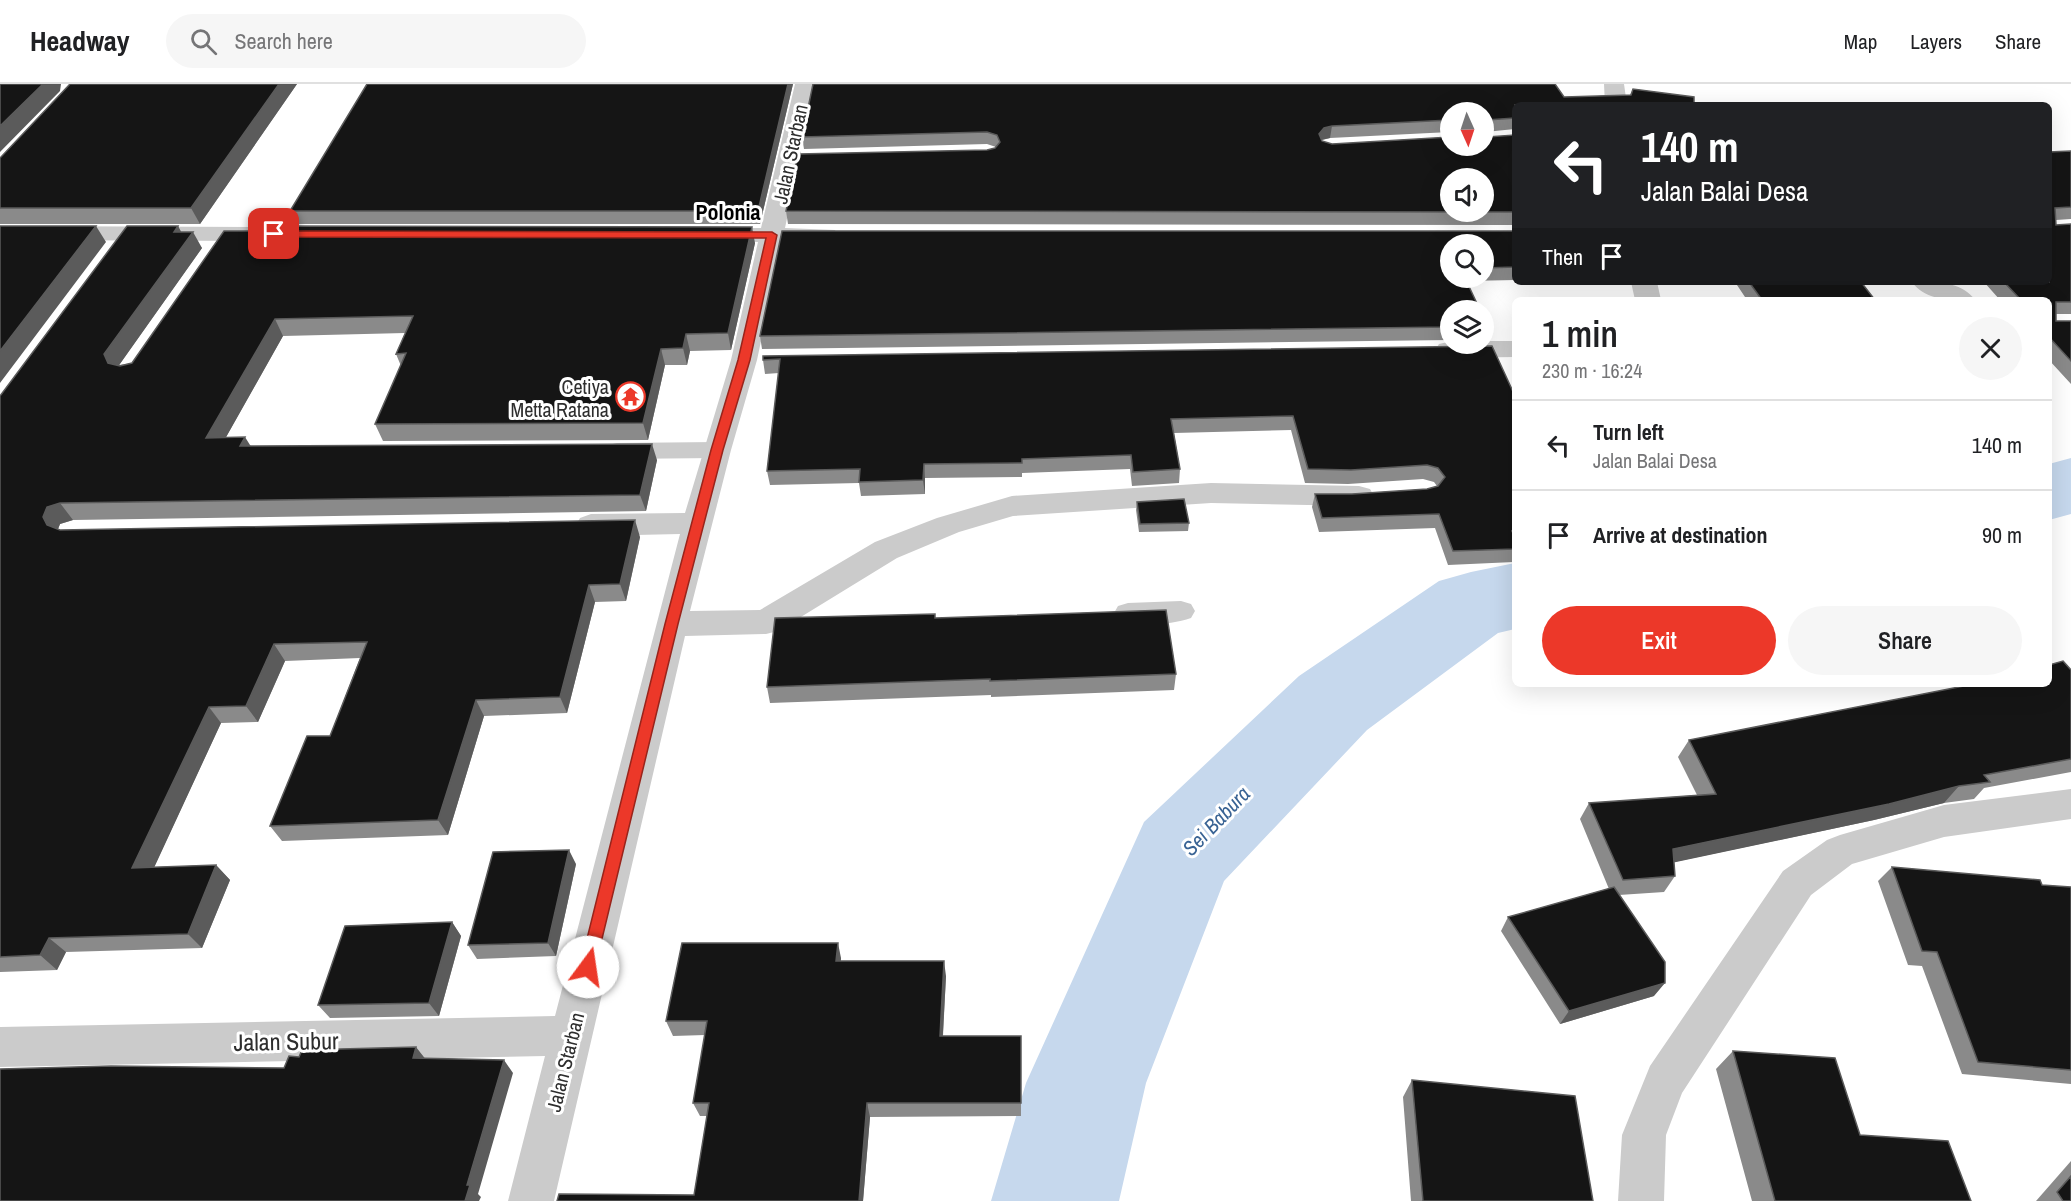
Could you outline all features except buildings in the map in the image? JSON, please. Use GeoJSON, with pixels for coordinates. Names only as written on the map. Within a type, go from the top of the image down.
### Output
{"type":"FeatureCollection","features":[{"type":"Feature","properties":{"kind":"street","name":"Jalan Starban"},"geometry":{"type":"LineString","coordinates":[[531,1201],[671,624],[717,450],[756,360],[772,235],[801,158],[805,84]]}},
{"type":"Feature","properties":{"kind":"street"},"geometry":{"type":"LineString","coordinates":[[1614,84],[1616,102]]}},
{"type":"Feature","properties":{"kind":"street"},"geometry":{"type":"LineString","coordinates":[[0,233],[128,233],[220,244],[286,234]]}},
{"type":"Feature","properties":{"kind":"street"},"geometry":{"type":"LineString","coordinates":[[106,262],[128,233]]}},
{"type":"Feature","properties":{"kind":"street"},"geometry":{"type":"LineString","coordinates":[[689,235],[844,235]]}},
{"type":"Feature","properties":{"kind":"street"},"geometry":{"type":"LineString","coordinates":[[1931,285],[1956,297]]}},
{"type":"Feature","properties":{"kind":"street"},"geometry":{"type":"LineString","coordinates":[[1428,350],[1512,349]]}},
{"type":"Feature","properties":{"kind":"street"},"geometry":{"type":"LineString","coordinates":[[671,624],[766,622],[886,550],[948,525],[1012,506],[1211,493],[1348,496],[1384,494]]}},
{"type":"Feature","properties":{"kind":"street"},"geometry":{"type":"LineString","coordinates":[[568,525],[698,523]]}},
{"type":"Feature","properties":{"kind":"street"},"geometry":{"type":"LineString","coordinates":[[1641,1201],[1644,1135],[1665,1081],[1797,883],[1840,851],[1944,821],[2071,804]]}},
{"type":"Feature","properties":{"kind":"street","name":"Jalan Subur"},"geometry":{"type":"LineString","coordinates":[[0,1047],[571,1036]]}},
{"type":"Feature","properties":{"kind":"lane"},"geometry":{"type":"LineString","coordinates":[[592,451],[717,450]]}},
{"type":"Feature","properties":{"kind":"lane"},"geometry":{"type":"LineString","coordinates":[[1098,614],[1181,612]]}},
{"type":"Feature","properties":{"kind":"lane"},"geometry":{"type":"LineString","coordinates":[[766,622],[813,621]]}},
{"type":"Feature","properties":{"kind":"waterway","name":"Sei Babura"},"geometry":{"type":"LineString","coordinates":[[2052,491],[2071,486]]}},
{"type":"Feature","properties":{"kind":"waterway","name":"Sei Babura"},"geometry":{"type":"LineString","coordinates":[[1055,1201],[1086,1083],[1181,854],[1333,703],[1471,605],[1512,597]]}},
{"type":"Feature","properties":{"kind":"place","name":"Cetiya Metta Ratana"},"geometry":{"type":"Point","coordinates":[630,397]}},
{"type":"Feature","properties":{"kind":"district","name":"Polonia"},"geometry":{"type":"Point","coordinates":[728,212]}},
{"type":"Feature","properties":{"kind":"route"},"geometry":{"type":"LineString","coordinates":[[274,234],[772,235],[744,360],[717,450],[671,624],[588,967]]}}]}
